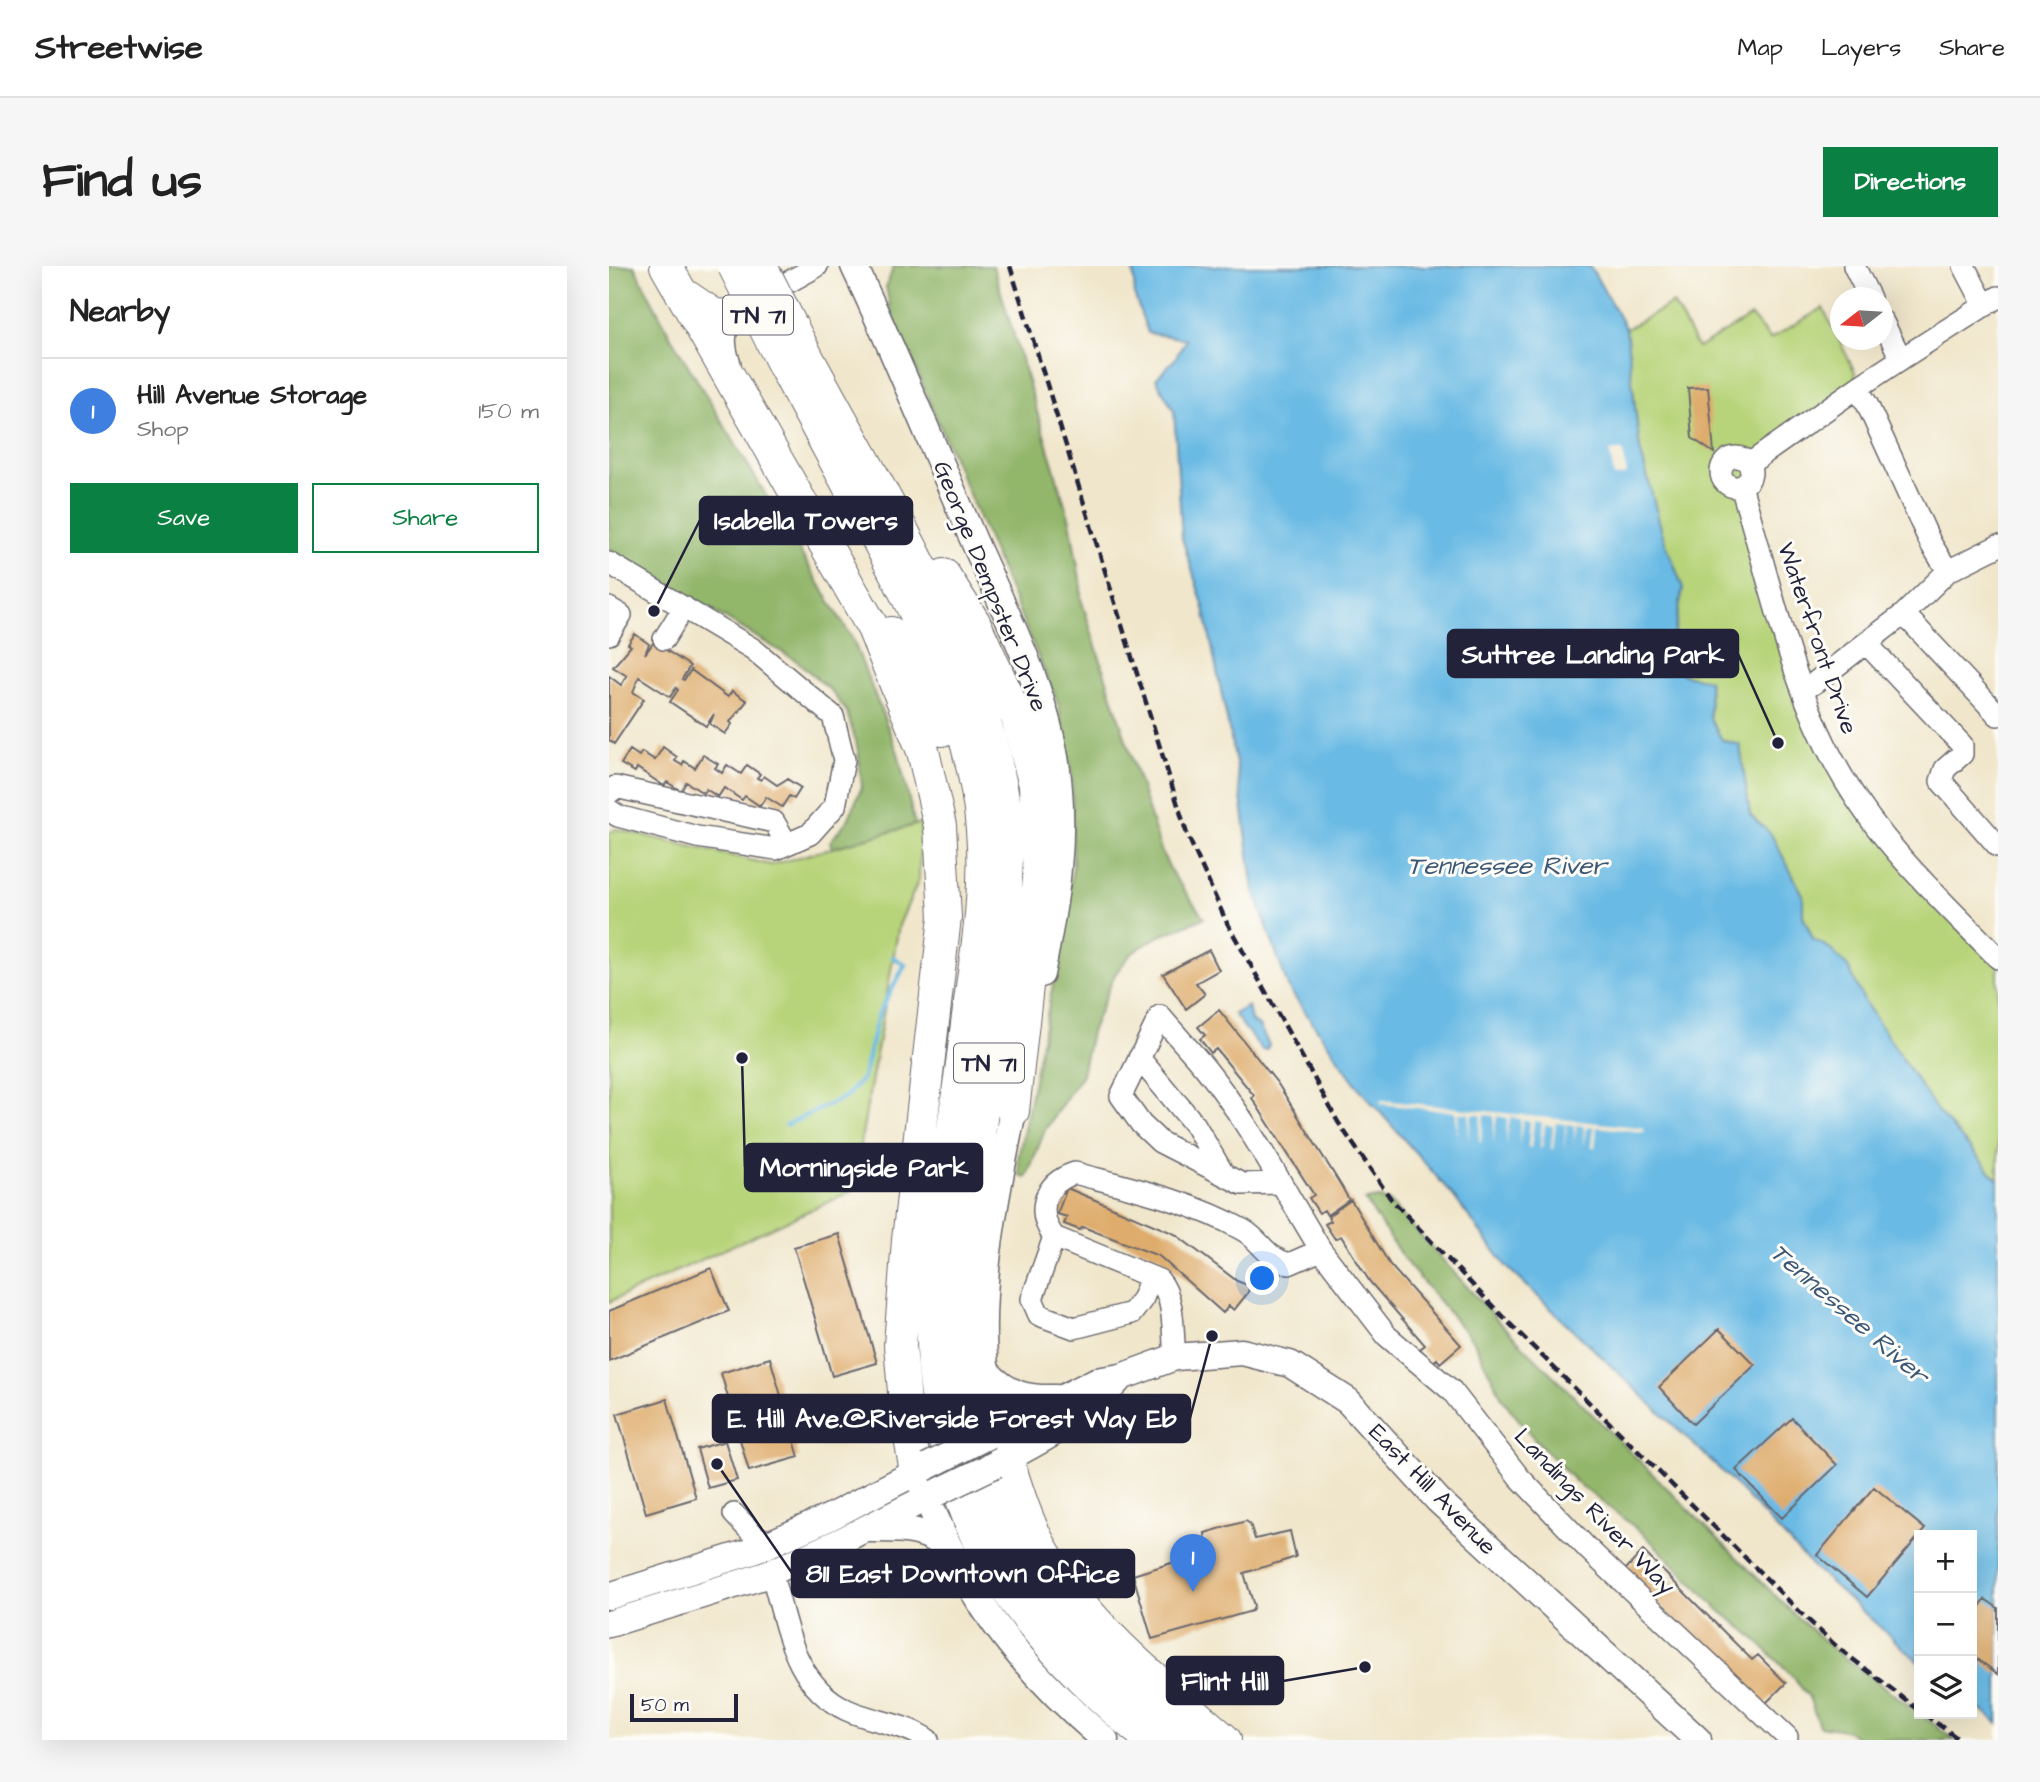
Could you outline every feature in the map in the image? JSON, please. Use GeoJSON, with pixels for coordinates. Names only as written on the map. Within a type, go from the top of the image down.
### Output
{"type":"FeatureCollection","features":[{"type":"Feature","properties":{"kind":"highway","name":"TN 71"},"geometry":{"type":"LineString","coordinates":[[734,266],[793,357],[826,393],[954,633],[981,706],[1006,811],[1007,921],[966,1245],[958,1344],[973,1437],[989,1495],[1021,1563],[1070,1630],[1189,1740]]}},
{"type":"Feature","properties":{"kind":"highway","name":"TN 71"},"geometry":{"type":"LineString","coordinates":[[761,266],[793,357],[936,657],[962,726],[982,831],[980,920],[940,1240],[933,1341],[942,1416],[963,1503],[990,1563],[1050,1644],[1125,1719],[1151,1740]]}},
{"type":"Feature","properties":{"kind":"highway"},"geometry":{"type":"LineString","coordinates":[[671,278],[714,315],[735,316]]}},
{"type":"Feature","properties":{"kind":"highway"},"geometry":{"type":"LineString","coordinates":[[671,278],[740,392],[873,628],[923,751],[940,826],[945,917],[908,1240],[900,1345],[906,1415],[926,1482]]}},
{"type":"Feature","properties":{"kind":"highway"},"geometry":{"type":"LineString","coordinates":[[826,393],[974,622],[1017,717],[1035,785],[1039,878],[1013,1111]]}},
{"type":"Feature","properties":{"kind":"highway"},"geometry":{"type":"LineString","coordinates":[[817,530],[890,632],[930,700],[959,777],[980,920]]}},
{"type":"Feature","properties":{"kind":"highway"},"geometry":{"type":"LineString","coordinates":[[997,1447],[1039,1543],[1077,1599],[1130,1657],[1225,1740]]}},
{"type":"Feature","properties":{"kind":"main road","name":"George Dempster Drive"},"geometry":{"type":"LineString","coordinates":[[861,273],[1015,634],[1044,708],[1057,769],[1061,829],[1059,877],[1013,1111],[988,1261],[983,1337],[997,1447]]}},
{"type":"Feature","properties":{"kind":"main road","name":"East Hill Avenue"},"geometry":{"type":"LineString","coordinates":[[997,1447],[1062,1398],[1096,1381],[1121,1377],[1175,1357],[1216,1352],[1253,1353],[1290,1364],[1329,1387],[1356,1409],[1470,1531],[1698,1740]]}},
{"type":"Feature","properties":{"kind":"main road"},"geometry":{"type":"LineString","coordinates":[[987,1373],[1007,1391],[1022,1396],[1062,1398]]}},
{"type":"Feature","properties":{"kind":"main road","name":"East Hill Avenue"},"geometry":{"type":"LineString","coordinates":[[609,1596],[731,1558],[830,1517],[926,1482],[1101,1400],[1121,1377]]}},
{"type":"Feature","properties":{"kind":"main road","name":"East Hill Avenue"},"geometry":{"type":"LineString","coordinates":[[609,1624],[690,1601],[771,1572],[865,1528],[926,1482]]}},
{"type":"Feature","properties":{"kind":"main road"},"geometry":{"type":"LineString","coordinates":[[926,1482],[952,1552],[981,1606],[1015,1653],[1054,1697],[1105,1740]]}},
{"type":"Feature","properties":{"kind":"main road"},"geometry":{"type":"LineString","coordinates":[[865,1528],[918,1531],[938,1539],[952,1552]]}},
{"type":"Feature","properties":{"kind":"street"},"geometry":{"type":"LineString","coordinates":[[740,392],[725,350],[725,334],[735,316],[817,266]]}},
{"type":"Feature","properties":{"kind":"street"},"geometry":{"type":"LineString","coordinates":[[1854,266],[1864,287]]}},
{"type":"Feature","properties":{"kind":"street"},"geometry":{"type":"LineString","coordinates":[[1964,266],[1991,302]]}},
{"type":"Feature","properties":{"kind":"street","name":"Waterfront Drive"},"geometry":{"type":"LineString","coordinates":[[1991,302],[1857,388],[1749,464],[1737,457],[1728,459],[1722,466],[1721,475],[1726,484],[1741,486],[1804,688],[1832,756],[1876,828],[1994,946]]}},
{"type":"Feature","properties":{"kind":"street"},"geometry":{"type":"LineString","coordinates":[[1893,343],[1901,359]]}},
{"type":"Feature","properties":{"kind":"street"},"geometry":{"type":"LineString","coordinates":[[1857,388],[1867,404],[1931,544],[1948,571]]}},
{"type":"Feature","properties":{"kind":"street"},"geometry":{"type":"LineString","coordinates":[[1804,688],[1904,614],[1948,571],[1998,547]]}},
{"type":"Feature","properties":{"kind":"street"},"geometry":{"type":"LineString","coordinates":[[609,563],[753,649],[833,716],[844,760],[835,806],[810,834],[776,849],[697,837],[618,816],[609,810]]}},
{"type":"Feature","properties":{"kind":"street"},"geometry":{"type":"LineString","coordinates":[[664,639],[684,607]]}},
{"type":"Feature","properties":{"kind":"street"},"geometry":{"type":"LineString","coordinates":[[609,608],[621,615],[609,634]]}},
{"type":"Feature","properties":{"kind":"street"},"geometry":{"type":"LineString","coordinates":[[1904,614],[1998,715]]}},
{"type":"Feature","properties":{"kind":"street"},"geometry":{"type":"LineString","coordinates":[[1866,643],[1962,744],[1962,754],[1945,769],[1941,781],[1998,846]]}},
{"type":"Feature","properties":{"kind":"street"},"geometry":{"type":"LineString","coordinates":[[609,793],[615,787],[774,822],[787,844]]}},
{"type":"Feature","properties":{"kind":"street","name":"Landings River Way"},"geometry":{"type":"LineString","coordinates":[[1139,1058],[1160,1016],[1206,1069],[1321,1250],[1387,1336],[1452,1391],[1519,1477],[1787,1737]]}},
{"type":"Feature","properties":{"kind":"street"},"geometry":{"type":"LineString","coordinates":[[1224,1175],[1195,1125],[1139,1058],[1121,1096],[1141,1124],[1160,1142],[1224,1175],[1255,1186],[1280,1183]]}},
{"type":"Feature","properties":{"kind":"street"},"geometry":{"type":"LineString","coordinates":[[1175,1357],[1167,1289],[1151,1277],[1054,1237],[1042,1214],[1050,1190],[1061,1178],[1075,1173],[1162,1197],[1245,1231],[1271,1258],[1289,1264],[1321,1250]]}},
{"type":"Feature","properties":{"kind":"street"},"geometry":{"type":"LineString","coordinates":[[1054,1237],[1032,1299],[1038,1315],[1067,1327],[1080,1328],[1132,1313],[1143,1298],[1151,1277]]}},
{"type":"Feature","properties":{"kind":"street"},"geometry":{"type":"LineString","coordinates":[[731,1558],[734,1514],[755,1536],[771,1543]]}},
{"type":"Feature","properties":{"kind":"street"},"geometry":{"type":"LineString","coordinates":[[771,1572],[797,1664],[811,1682],[847,1710],[902,1735],[928,1740]]}},
{"type":"Feature","properties":{"kind":"green space"},"geometry":{"type":"Polygon","coordinates":[[[609,266],[634,266],[671,337],[853,640],[898,753],[915,825],[832,848],[830,842],[849,818],[862,786],[858,750],[847,712],[830,690],[797,661],[609,549],[609,266]]]}},
{"type":"Feature","properties":{"kind":"green space"},"geometry":{"type":"Polygon","coordinates":[[[894,266],[993,266],[1070,521],[1081,599],[1162,853],[1172,873],[1204,918],[1157,937],[1131,954],[1115,974],[1091,1032],[1082,1074],[1045,1130],[1026,1178],[1020,1176],[1018,1159],[1061,945],[1073,867],[1072,777],[1058,703],[891,311],[886,287],[894,266]]]}},
{"type":"Feature","properties":{"kind":"green space"},"geometry":{"type":"Polygon","coordinates":[[[1673,303],[1698,348],[1751,316],[1770,339],[1823,308],[1830,322],[1830,350],[1844,350],[1855,372],[1857,388],[1750,469],[1749,479],[1741,486],[1845,782],[1998,958],[1998,1180],[1937,1111],[1864,1001],[1848,967],[1829,948],[1813,939],[1803,916],[1803,895],[1771,834],[1750,815],[1740,745],[1722,740],[1710,718],[1709,680],[1683,675],[1672,644],[1683,588],[1663,536],[1640,449],[1626,329],[1673,303]]]}},
{"type":"Feature","properties":{"kind":"green space"},"geometry":{"type":"Polygon","coordinates":[[[921,823],[919,879],[899,925],[852,1191],[609,1302],[609,833],[616,829],[771,865],[921,823]]]}},
{"type":"Feature","properties":{"kind":"green space"},"geometry":{"type":"Polygon","coordinates":[[[1379,1198],[1390,1202],[1499,1322],[1795,1615],[1833,1649],[1914,1709],[1914,1719],[1927,1719],[1955,1740],[1860,1740],[1846,1730],[1819,1726],[1809,1697],[1791,1675],[1751,1635],[1718,1609],[1645,1535],[1576,1482],[1532,1436],[1503,1400],[1474,1342],[1405,1261],[1365,1200],[1379,1198]]]}},
{"type":"Feature","properties":{"kind":"water","name":"Tennessee River"},"geometry":{"type":"Polygon","coordinates":[[[1133,266],[1590,266],[1626,329],[1640,449],[1663,536],[1683,588],[1672,644],[1683,675],[1709,680],[1710,718],[1722,740],[1740,745],[1750,815],[1771,834],[1803,895],[1803,916],[1813,939],[1829,948],[1848,967],[1864,1001],[1937,1111],[1998,1180],[1998,1723],[1977,1706],[1977,1530],[1914,1530],[1914,1658],[1813,1567],[1727,1476],[1506,1266],[1451,1193],[1358,1087],[1289,989],[1254,890],[1237,768],[1204,608],[1182,538],[1174,411],[1156,379],[1175,359],[1186,339],[1148,333],[1135,297],[1133,266]]]}},
{"type":"Feature","properties":{"kind":"water"},"geometry":{"type":"Polygon","coordinates":[[[1248,1006],[1251,1021],[1259,1026],[1269,1045],[1266,1050],[1262,1050],[1234,1014],[1248,1006]]]}},
{"type":"Feature","properties":{"kind":"pier"},"geometry":{"type":"Polygon","coordinates":[[[1623,450],[1627,475],[1614,477],[1610,452],[1623,450]]]}},
{"type":"Feature","properties":{"kind":"pier"},"geometry":{"type":"Polygon","coordinates":[[[1381,1100],[1645,1128],[1644,1132],[1597,1127],[1595,1147],[1592,1147],[1594,1127],[1587,1126],[1583,1146],[1584,1126],[1577,1125],[1573,1145],[1575,1125],[1567,1124],[1564,1150],[1565,1124],[1556,1123],[1553,1149],[1553,1126],[1545,1125],[1540,1148],[1542,1122],[1534,1121],[1531,1148],[1528,1147],[1530,1121],[1523,1120],[1519,1146],[1520,1119],[1510,1117],[1506,1145],[1507,1118],[1497,1116],[1493,1144],[1494,1116],[1484,1115],[1479,1142],[1481,1115],[1472,1114],[1468,1141],[1469,1113],[1459,1113],[1456,1137],[1456,1112],[1380,1104],[1381,1100]]]}},
{"type":"Feature","properties":{"kind":"building"},"geometry":{"type":"Polygon","coordinates":[[[1708,387],[1714,453],[1692,438],[1688,388],[1708,387]]]}},
{"type":"Feature","properties":{"kind":"building"},"geometry":{"type":"Polygon","coordinates":[[[635,634],[649,644],[645,654],[654,642],[690,666],[682,679],[684,680],[691,670],[728,697],[732,691],[747,701],[730,722],[732,724],[725,734],[710,724],[714,714],[706,726],[670,702],[678,690],[676,688],[670,697],[639,677],[633,692],[644,699],[614,744],[609,740],[609,676],[621,685],[627,676],[613,667],[631,646],[628,644],[635,634]]]}},
{"type":"Feature","properties":{"kind":"building"},"geometry":{"type":"Polygon","coordinates":[[[663,747],[677,757],[675,761],[682,765],[684,761],[695,768],[703,755],[718,764],[715,768],[722,773],[727,765],[741,774],[747,765],[760,774],[757,778],[761,780],[764,776],[777,785],[787,779],[801,788],[794,799],[789,796],[782,807],[766,797],[760,806],[745,796],[742,800],[724,788],[718,797],[706,789],[703,793],[686,782],[681,791],[667,782],[664,786],[637,768],[635,772],[621,764],[630,750],[639,756],[642,752],[655,760],[663,747]]]}},
{"type":"Feature","properties":{"kind":"building"},"geometry":{"type":"Polygon","coordinates":[[[1209,950],[1219,970],[1196,983],[1205,994],[1186,1009],[1163,974],[1209,950]]]}},
{"type":"Feature","properties":{"kind":"building"},"geometry":{"type":"Polygon","coordinates":[[[1219,1010],[1278,1084],[1349,1200],[1327,1215],[1324,1210],[1319,1213],[1309,1198],[1314,1195],[1252,1098],[1252,1093],[1216,1049],[1211,1053],[1200,1039],[1205,1035],[1198,1027],[1219,1010]]]}},
{"type":"Feature","properties":{"kind":"building"},"geometry":{"type":"Polygon","coordinates":[[[1067,1188],[1175,1234],[1237,1281],[1250,1286],[1247,1294],[1234,1310],[1229,1306],[1223,1313],[1159,1256],[1083,1227],[1080,1230],[1064,1224],[1067,1217],[1057,1214],[1067,1188]]]}},
{"type":"Feature","properties":{"kind":"building"},"geometry":{"type":"Polygon","coordinates":[[[1351,1200],[1390,1265],[1461,1345],[1440,1363],[1437,1359],[1432,1363],[1420,1349],[1425,1345],[1370,1282],[1341,1236],[1335,1239],[1325,1224],[1331,1221],[1328,1216],[1351,1200]]]}},
{"type":"Feature","properties":{"kind":"building"},"geometry":{"type":"Polygon","coordinates":[[[839,1234],[877,1363],[832,1376],[794,1247],[839,1234]]]}},
{"type":"Feature","properties":{"kind":"building"},"geometry":{"type":"Polygon","coordinates":[[[711,1268],[729,1311],[609,1361],[609,1311],[711,1268]]]}},
{"type":"Feature","properties":{"kind":"building"},"geometry":{"type":"Polygon","coordinates":[[[1719,1329],[1755,1365],[1693,1424],[1659,1387],[1719,1329]]]}},
{"type":"Feature","properties":{"kind":"building"},"geometry":{"type":"Polygon","coordinates":[[[770,1358],[799,1457],[749,1471],[721,1373],[770,1358]]]}},
{"type":"Feature","properties":{"kind":"building"},"geometry":{"type":"Polygon","coordinates":[[[667,1399],[696,1498],[646,1513],[617,1414],[667,1399]]]}},
{"type":"Feature","properties":{"kind":"building"},"geometry":{"type":"Polygon","coordinates":[[[1792,1418],[1837,1465],[1782,1518],[1736,1470],[1792,1418]]]}},
{"type":"Feature","properties":{"kind":"building"},"geometry":{"type":"Polygon","coordinates":[[[725,1441],[737,1480],[708,1488],[697,1449],[725,1441]]]}},
{"type":"Feature","properties":{"kind":"building"},"geometry":{"type":"Polygon","coordinates":[[[1874,1487],[1925,1529],[1914,1530],[1914,1542],[1867,1597],[1817,1555],[1874,1487]]]}},
{"type":"Feature","properties":{"kind":"building"},"geometry":{"type":"Polygon","coordinates":[[[1246,1521],[1250,1524],[1255,1539],[1290,1531],[1296,1557],[1244,1573],[1254,1606],[1252,1611],[1152,1639],[1133,1575],[1207,1552],[1205,1533],[1246,1521]]]}},
{"type":"Feature","properties":{"kind":"building"},"geometry":{"type":"Polygon","coordinates":[[[1643,1551],[1752,1660],[1758,1655],[1786,1683],[1761,1708],[1625,1570],[1643,1551]]]}},
{"type":"Feature","properties":{"kind":"building"},"geometry":{"type":"Polygon","coordinates":[[[1985,1599],[1998,1608],[1998,1674],[1977,1659],[1977,1611],[1985,1599]]]}},
{"type":"Feature","properties":{"kind":"waterway"},"geometry":{"type":"LineString","coordinates":[[786,1125],[845,1097],[863,1078],[878,1015],[905,965],[893,957]]}},
{"type":"Feature","properties":{"kind":"railway"},"geometry":{"type":"LineString","coordinates":[[1010,266],[1187,834],[1226,921],[1338,1122],[1391,1199],[1502,1316],[1803,1615],[1837,1647],[1914,1706]]}},
{"type":"Feature","properties":{"kind":"railway"},"geometry":{"type":"LineString","coordinates":[[1931,1719],[1960,1740]]}},
{"type":"Feature","properties":{"kind":"place","name":"Isabella Towers"},"geometry":{"type":"Point","coordinates":[654,611]}},
{"type":"Feature","properties":{"kind":"place","name":"Suttree Landing Park"},"geometry":{"type":"Point","coordinates":[1778,743]}},
{"type":"Feature","properties":{"kind":"place","name":"Morningside Park"},"geometry":{"type":"Point","coordinates":[742,1058]}},
{"type":"Feature","properties":{"kind":"place","name":"E. Hill Ave.@Riverside Forest Way Eb"},"geometry":{"type":"Point","coordinates":[1212,1336]}},
{"type":"Feature","properties":{"kind":"place","name":"811 East Downtown Office"},"geometry":{"type":"Point","coordinates":[717,1464]}},
{"type":"Feature","properties":{"kind":"place","name":"Hill Avenue Storage"},"geometry":{"type":"Point","coordinates":[1193,1592]}},
{"type":"Feature","properties":{"kind":"place","name":"Flint Hill"},"geometry":{"type":"Point","coordinates":[1365,1667]}}]}
